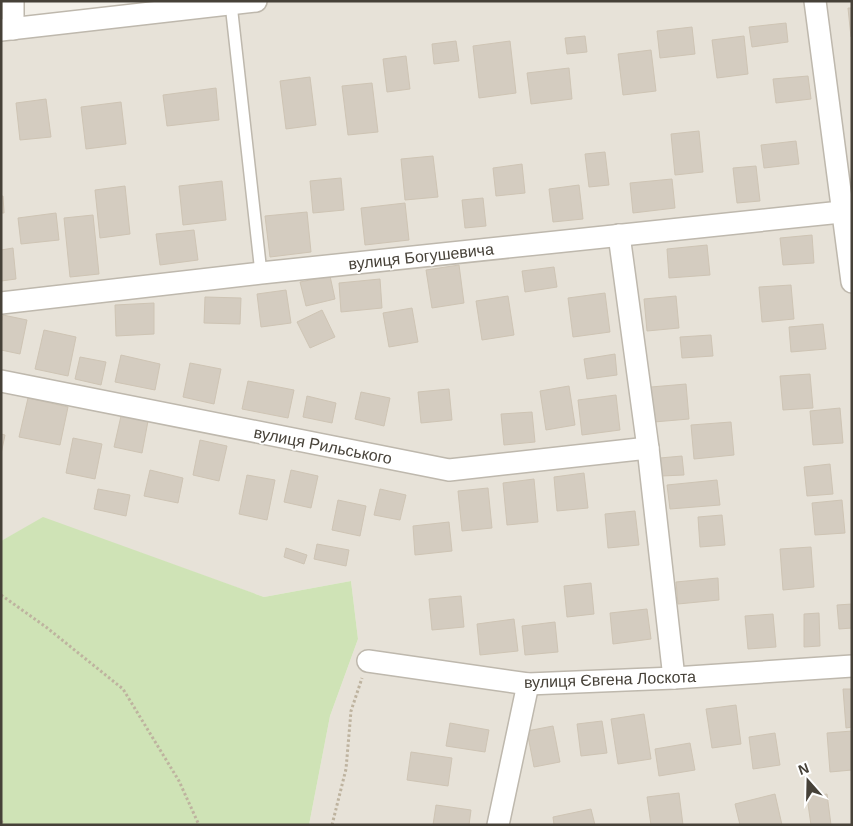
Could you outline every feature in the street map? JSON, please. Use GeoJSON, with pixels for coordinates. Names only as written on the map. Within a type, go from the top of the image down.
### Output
{"type":"FeatureCollection","features":[{"type":"Feature","properties":{"kind":"street"},"geometry":{"type":"LineString","coordinates":[[13,1],[7,30],[256,1]]}},
{"type":"Feature","properties":{"kind":"street"},"geometry":{"type":"LineString","coordinates":[[815,1],[852,282]]}},
{"type":"Feature","properties":{"kind":"street","name":"вулиця Богушевича"},"geometry":{"type":"LineString","coordinates":[[1,303],[261,272],[842,212]]}},
{"type":"Feature","properties":{"kind":"street"},"geometry":{"type":"LineString","coordinates":[[619,235],[648,448],[674,678]]}},
{"type":"Feature","properties":{"kind":"street","name":"вулиця Рильського"},"geometry":{"type":"LineString","coordinates":[[1,382],[449,470],[648,448]]}},
{"type":"Feature","properties":{"kind":"street","name":"вулиця Євгена Лоскота"},"geometry":{"type":"LineString","coordinates":[[368,661],[528,684],[674,678],[852,666]]}},
{"type":"Feature","properties":{"kind":"street"},"geometry":{"type":"LineString","coordinates":[[498,825],[528,684]]}},
{"type":"Feature","properties":{"kind":"lane"},"geometry":{"type":"LineString","coordinates":[[231,4],[261,272]]}},
{"type":"Feature","properties":{"kind":"path"},"geometry":{"type":"LineString","coordinates":[[1,595],[46,627],[123,689],[179,781],[199,825]]}},
{"type":"Feature","properties":{"kind":"path"},"geometry":{"type":"LineString","coordinates":[[332,825],[346,769],[351,711],[368,661]]}},
{"type":"Feature","properties":{"kind":"path"},"geometry":{"type":"LineString","coordinates":[[1,821],[4,825]]}},
{"type":"Feature","properties":{"kind":"shaded area"},"geometry":{"type":"Polygon","coordinates":[[[256,1],[852,1],[852,825],[309,825],[330,716],[358,639],[351,581],[264,597],[43,518],[1,541],[1,30],[256,1]]]}},
{"type":"Feature","properties":{"kind":"green space"},"geometry":{"type":"Polygon","coordinates":[[[43,517],[264,597],[351,581],[358,639],[330,716],[309,825],[1,825],[1,541],[43,517]]]}},
{"type":"Feature","properties":{"kind":"building"},"geometry":{"type":"Polygon","coordinates":[[[848,8],[852,8],[852,37],[851,37],[848,8]]]}},
{"type":"Feature","properties":{"kind":"building"},"geometry":{"type":"Polygon","coordinates":[[[786,23],[788,42],[752,47],[749,27],[786,23]]]}},
{"type":"Feature","properties":{"kind":"building"},"geometry":{"type":"Polygon","coordinates":[[[692,27],[695,54],[660,58],[657,31],[692,27]]]}},
{"type":"Feature","properties":{"kind":"building"},"geometry":{"type":"Polygon","coordinates":[[[585,36],[587,52],[567,54],[565,38],[585,36]]]}},
{"type":"Feature","properties":{"kind":"building"},"geometry":{"type":"Polygon","coordinates":[[[744,36],[748,74],[717,78],[712,40],[744,36]]]}},
{"type":"Feature","properties":{"kind":"building"},"geometry":{"type":"Polygon","coordinates":[[[456,41],[459,61],[434,64],[432,44],[456,41]]]}},
{"type":"Feature","properties":{"kind":"building"},"geometry":{"type":"Polygon","coordinates":[[[510,41],[516,93],[479,98],[473,46],[510,41]]]}},
{"type":"Feature","properties":{"kind":"building"},"geometry":{"type":"Polygon","coordinates":[[[651,50],[656,91],[623,95],[618,54],[651,50]]]}},
{"type":"Feature","properties":{"kind":"building"},"geometry":{"type":"Polygon","coordinates":[[[406,56],[410,89],[387,92],[383,59],[406,56]]]}},
{"type":"Feature","properties":{"kind":"building"},"geometry":{"type":"Polygon","coordinates":[[[569,68],[572,99],[531,104],[527,73],[569,68]]]}},
{"type":"Feature","properties":{"kind":"building"},"geometry":{"type":"Polygon","coordinates":[[[808,76],[811,99],[776,103],[773,79],[808,76]]]}},
{"type":"Feature","properties":{"kind":"building"},"geometry":{"type":"Polygon","coordinates":[[[310,77],[316,125],[286,129],[280,81],[310,77]]]}},
{"type":"Feature","properties":{"kind":"building"},"geometry":{"type":"Polygon","coordinates":[[[372,83],[378,132],[348,135],[342,86],[372,83]]]}},
{"type":"Feature","properties":{"kind":"building"},"geometry":{"type":"Polygon","coordinates":[[[216,88],[219,120],[167,126],[163,95],[216,88]]]}},
{"type":"Feature","properties":{"kind":"building"},"geometry":{"type":"Polygon","coordinates":[[[46,99],[51,137],[20,140],[16,103],[46,99]]]}},
{"type":"Feature","properties":{"kind":"building"},"geometry":{"type":"Polygon","coordinates":[[[121,102],[126,144],[86,149],[81,107],[121,102]]]}},
{"type":"Feature","properties":{"kind":"building"},"geometry":{"type":"Polygon","coordinates":[[[699,131],[703,172],[675,175],[671,134],[699,131]]]}},
{"type":"Feature","properties":{"kind":"building"},"geometry":{"type":"Polygon","coordinates":[[[796,141],[799,164],[764,168],[761,145],[796,141]]]}},
{"type":"Feature","properties":{"kind":"building"},"geometry":{"type":"Polygon","coordinates":[[[605,152],[609,185],[589,187],[585,154],[605,152]]]}},
{"type":"Feature","properties":{"kind":"building"},"geometry":{"type":"Polygon","coordinates":[[[433,156],[438,197],[405,200],[401,159],[433,156]]]}},
{"type":"Feature","properties":{"kind":"building"},"geometry":{"type":"Polygon","coordinates":[[[522,164],[525,193],[496,196],[493,168],[522,164]]]}},
{"type":"Feature","properties":{"kind":"building"},"geometry":{"type":"Polygon","coordinates":[[[756,166],[760,201],[737,203],[733,168],[756,166]]]}},
{"type":"Feature","properties":{"kind":"building"},"geometry":{"type":"Polygon","coordinates":[[[341,178],[344,210],[313,213],[310,181],[341,178]]]}},
{"type":"Feature","properties":{"kind":"building"},"geometry":{"type":"Polygon","coordinates":[[[672,179],[675,208],[633,213],[630,183],[672,179]]]}},
{"type":"Feature","properties":{"kind":"building"},"geometry":{"type":"Polygon","coordinates":[[[222,181],[226,220],[183,225],[179,186],[222,181]]]}},
{"type":"Feature","properties":{"kind":"building"},"geometry":{"type":"Polygon","coordinates":[[[579,185],[583,219],[553,222],[549,189],[579,185]]]}},
{"type":"Feature","properties":{"kind":"building"},"geometry":{"type":"Polygon","coordinates":[[[125,186],[130,234],[100,238],[95,190],[125,186]]]}},
{"type":"Feature","properties":{"kind":"building"},"geometry":{"type":"Polygon","coordinates":[[[1,196],[3,196],[4,213],[1,213],[1,196]]]}},
{"type":"Feature","properties":{"kind":"building"},"geometry":{"type":"Polygon","coordinates":[[[483,198],[486,226],[465,228],[462,200],[483,198]]]}},
{"type":"Feature","properties":{"kind":"building"},"geometry":{"type":"Polygon","coordinates":[[[405,203],[409,240],[365,245],[361,208],[405,203]]]}},
{"type":"Feature","properties":{"kind":"building"},"geometry":{"type":"Polygon","coordinates":[[[307,212],[311,252],[270,257],[265,216],[307,212]]]}},
{"type":"Feature","properties":{"kind":"building"},"geometry":{"type":"Polygon","coordinates":[[[56,213],[59,240],[21,244],[18,218],[56,213]]]}},
{"type":"Feature","properties":{"kind":"building"},"geometry":{"type":"Polygon","coordinates":[[[93,215],[99,274],[70,277],[64,218],[93,215]]]}},
{"type":"Feature","properties":{"kind":"building"},"geometry":{"type":"Polygon","coordinates":[[[194,230],[198,260],[160,265],[156,234],[194,230]]]}},
{"type":"Feature","properties":{"kind":"building"},"geometry":{"type":"Polygon","coordinates":[[[812,235],[814,263],[783,265],[780,238],[812,235]]]}},
{"type":"Feature","properties":{"kind":"building"},"geometry":{"type":"Polygon","coordinates":[[[707,245],[710,275],[669,278],[667,249],[707,245]]]}},
{"type":"Feature","properties":{"kind":"building"},"geometry":{"type":"Polygon","coordinates":[[[13,248],[16,279],[1,281],[1,250],[13,248]]]}},
{"type":"Feature","properties":{"kind":"building"},"geometry":{"type":"Polygon","coordinates":[[[459,265],[464,303],[432,308],[426,270],[459,265]]]}},
{"type":"Feature","properties":{"kind":"building"},"geometry":{"type":"Polygon","coordinates":[[[554,267],[557,287],[525,292],[522,271],[554,267]]]}},
{"type":"Feature","properties":{"kind":"building"},"geometry":{"type":"Polygon","coordinates":[[[330,276],[335,299],[306,306],[300,282],[330,276]]]}},
{"type":"Feature","properties":{"kind":"building"},"geometry":{"type":"Polygon","coordinates":[[[380,279],[382,308],[341,312],[339,283],[380,279]]]}},
{"type":"Feature","properties":{"kind":"building"},"geometry":{"type":"Polygon","coordinates":[[[791,285],[794,319],[762,322],[759,287],[791,285]]]}},
{"type":"Feature","properties":{"kind":"building"},"geometry":{"type":"Polygon","coordinates":[[[286,290],[291,323],[261,327],[257,294],[286,290]]]}},
{"type":"Feature","properties":{"kind":"building"},"geometry":{"type":"Polygon","coordinates":[[[605,293],[610,332],[573,337],[568,298],[605,293]]]}},
{"type":"Feature","properties":{"kind":"building"},"geometry":{"type":"Polygon","coordinates":[[[508,296],[514,335],[482,340],[476,301],[508,296]]]}},
{"type":"Feature","properties":{"kind":"building"},"geometry":{"type":"Polygon","coordinates":[[[676,296],[679,328],[647,331],[644,299],[676,296]]]}},
{"type":"Feature","properties":{"kind":"building"},"geometry":{"type":"Polygon","coordinates":[[[205,297],[241,298],[240,324],[204,323],[205,297]]]}},
{"type":"Feature","properties":{"kind":"building"},"geometry":{"type":"Polygon","coordinates":[[[154,303],[154,334],[116,336],[115,305],[154,303]]]}},
{"type":"Feature","properties":{"kind":"building"},"geometry":{"type":"Polygon","coordinates":[[[412,308],[418,342],[389,347],[383,313],[412,308]]]}},
{"type":"Feature","properties":{"kind":"building"},"geometry":{"type":"Polygon","coordinates":[[[322,310],[335,337],[310,348],[297,322],[322,310]]]}},
{"type":"Feature","properties":{"kind":"building"},"geometry":{"type":"Polygon","coordinates":[[[3,315],[27,320],[20,354],[1,350],[1,323],[3,315]]]}},
{"type":"Feature","properties":{"kind":"building"},"geometry":{"type":"Polygon","coordinates":[[[823,324],[826,349],[791,352],[789,327],[823,324]]]}},
{"type":"Feature","properties":{"kind":"building"},"geometry":{"type":"Polygon","coordinates":[[[44,330],[76,337],[68,376],[35,369],[44,330]]]}},
{"type":"Feature","properties":{"kind":"building"},"geometry":{"type":"Polygon","coordinates":[[[711,335],[713,356],[682,358],[680,337],[711,335]]]}},
{"type":"Feature","properties":{"kind":"building"},"geometry":{"type":"Polygon","coordinates":[[[615,354],[617,375],[587,379],[584,359],[615,354]]]}},
{"type":"Feature","properties":{"kind":"building"},"geometry":{"type":"Polygon","coordinates":[[[121,355],[160,364],[155,390],[115,382],[121,355]]]}},
{"type":"Feature","properties":{"kind":"building"},"geometry":{"type":"Polygon","coordinates":[[[80,357],[106,362],[101,385],[75,379],[80,357]]]}},
{"type":"Feature","properties":{"kind":"building"},"geometry":{"type":"Polygon","coordinates":[[[190,363],[221,369],[214,404],[183,397],[190,363]]]}},
{"type":"Feature","properties":{"kind":"building"},"geometry":{"type":"Polygon","coordinates":[[[810,374],[813,408],[783,410],[780,376],[810,374]]]}},
{"type":"Feature","properties":{"kind":"building"},"geometry":{"type":"Polygon","coordinates":[[[248,381],[294,390],[288,418],[242,409],[248,381]]]}},
{"type":"Feature","properties":{"kind":"building"},"geometry":{"type":"Polygon","coordinates":[[[686,384],[689,419],[654,422],[651,387],[686,384]]]}},
{"type":"Feature","properties":{"kind":"building"},"geometry":{"type":"Polygon","coordinates":[[[569,386],[575,425],[546,430],[540,391],[569,386]]]}},
{"type":"Feature","properties":{"kind":"building"},"geometry":{"type":"Polygon","coordinates":[[[449,389],[452,420],[421,423],[418,392],[449,389]]]}},
{"type":"Feature","properties":{"kind":"building"},"geometry":{"type":"Polygon","coordinates":[[[361,392],[390,398],[384,426],[355,419],[361,392]]]}},
{"type":"Feature","properties":{"kind":"building"},"geometry":{"type":"Polygon","coordinates":[[[616,395],[620,430],[582,435],[578,400],[616,395]]]}},
{"type":"Feature","properties":{"kind":"building"},"geometry":{"type":"Polygon","coordinates":[[[307,396],[336,403],[332,423],[303,417],[307,396]]]}},
{"type":"Feature","properties":{"kind":"building"},"geometry":{"type":"Polygon","coordinates":[[[28,398],[68,407],[60,445],[19,437],[28,398]]]}},
{"type":"Feature","properties":{"kind":"building"},"geometry":{"type":"Polygon","coordinates":[[[840,408],[843,443],[813,445],[810,411],[840,408]]]}},
{"type":"Feature","properties":{"kind":"building"},"geometry":{"type":"Polygon","coordinates":[[[532,412],[535,442],[504,445],[501,414],[532,412]]]}},
{"type":"Feature","properties":{"kind":"building"},"geometry":{"type":"Polygon","coordinates":[[[121,416],[148,421],[142,453],[114,447],[121,416]]]}},
{"type":"Feature","properties":{"kind":"building"},"geometry":{"type":"Polygon","coordinates":[[[731,422],[734,455],[694,459],[691,425],[731,422]]]}},
{"type":"Feature","properties":{"kind":"building"},"geometry":{"type":"Polygon","coordinates":[[[1,434],[5,435],[1,454],[1,434]]]}},
{"type":"Feature","properties":{"kind":"building"},"geometry":{"type":"Polygon","coordinates":[[[73,438],[102,444],[95,479],[66,473],[73,438]]]}},
{"type":"Feature","properties":{"kind":"building"},"geometry":{"type":"Polygon","coordinates":[[[200,440],[227,446],[219,481],[193,475],[200,440]]]}},
{"type":"Feature","properties":{"kind":"building"},"geometry":{"type":"Polygon","coordinates":[[[682,456],[684,475],[661,476],[660,458],[682,456]]]}},
{"type":"Feature","properties":{"kind":"building"},"geometry":{"type":"Polygon","coordinates":[[[830,464],[833,494],[807,496],[804,467],[830,464]]]}},
{"type":"Feature","properties":{"kind":"building"},"geometry":{"type":"Polygon","coordinates":[[[150,470],[183,478],[178,503],[144,496],[150,470]]]}},
{"type":"Feature","properties":{"kind":"building"},"geometry":{"type":"Polygon","coordinates":[[[291,470],[318,476],[311,508],[284,502],[291,470]]]}},
{"type":"Feature","properties":{"kind":"building"},"geometry":{"type":"Polygon","coordinates":[[[584,473],[588,508],[557,511],[554,477],[584,473]]]}},
{"type":"Feature","properties":{"kind":"building"},"geometry":{"type":"Polygon","coordinates":[[[247,475],[275,480],[267,520],[239,514],[247,475]]]}},
{"type":"Feature","properties":{"kind":"building"},"geometry":{"type":"Polygon","coordinates":[[[534,479],[538,522],[507,525],[503,483],[534,479]]]}},
{"type":"Feature","properties":{"kind":"building"},"geometry":{"type":"Polygon","coordinates":[[[717,480],[720,505],[670,509],[667,485],[717,480]]]}},
{"type":"Feature","properties":{"kind":"building"},"geometry":{"type":"Polygon","coordinates":[[[488,488],[492,528],[462,531],[458,491],[488,488]]]}},
{"type":"Feature","properties":{"kind":"building"},"geometry":{"type":"Polygon","coordinates":[[[98,489],[130,495],[126,516],[94,509],[98,489]]]}},
{"type":"Feature","properties":{"kind":"building"},"geometry":{"type":"Polygon","coordinates":[[[380,489],[406,495],[400,520],[374,515],[380,489]]]}},
{"type":"Feature","properties":{"kind":"building"},"geometry":{"type":"Polygon","coordinates":[[[338,500],[366,506],[360,536],[332,530],[338,500]]]}},
{"type":"Feature","properties":{"kind":"building"},"geometry":{"type":"Polygon","coordinates":[[[842,500],[845,533],[815,535],[812,503],[842,500]]]}},
{"type":"Feature","properties":{"kind":"building"},"geometry":{"type":"Polygon","coordinates":[[[635,511],[639,545],[608,548],[605,514],[635,511]]]}},
{"type":"Feature","properties":{"kind":"building"},"geometry":{"type":"Polygon","coordinates":[[[722,515],[725,545],[700,547],[698,517],[722,515]]]}},
{"type":"Feature","properties":{"kind":"building"},"geometry":{"type":"Polygon","coordinates":[[[449,522],[452,551],[415,555],[413,526],[449,522]]]}},
{"type":"Feature","properties":{"kind":"building"},"geometry":{"type":"Polygon","coordinates":[[[317,544],[349,550],[346,566],[314,559],[317,544]]]}},
{"type":"Feature","properties":{"kind":"building"},"geometry":{"type":"Polygon","coordinates":[[[811,547],[814,587],[783,590],[780,549],[811,547]]]}},
{"type":"Feature","properties":{"kind":"building"},"geometry":{"type":"Polygon","coordinates":[[[286,548],[307,555],[304,564],[284,557],[286,548]]]}},
{"type":"Feature","properties":{"kind":"building"},"geometry":{"type":"Polygon","coordinates":[[[718,578],[719,600],[678,604],[676,582],[718,578]]]}},
{"type":"Feature","properties":{"kind":"building"},"geometry":{"type":"Polygon","coordinates":[[[591,583],[594,614],[567,617],[564,586],[591,583]]]}},
{"type":"Feature","properties":{"kind":"building"},"geometry":{"type":"Polygon","coordinates":[[[461,596],[464,627],[432,630],[429,599],[461,596]]]}},
{"type":"Feature","properties":{"kind":"building"},"geometry":{"type":"Polygon","coordinates":[[[852,604],[852,628],[839,629],[837,605],[852,604]]]}},
{"type":"Feature","properties":{"kind":"building"},"geometry":{"type":"Polygon","coordinates":[[[647,609],[651,639],[613,644],[610,613],[647,609]]]}},
{"type":"Feature","properties":{"kind":"building"},"geometry":{"type":"Polygon","coordinates":[[[819,613],[820,646],[804,647],[804,614],[819,613]]]}},
{"type":"Feature","properties":{"kind":"building"},"geometry":{"type":"Polygon","coordinates":[[[773,614],[776,647],[748,649],[745,616],[773,614]]]}},
{"type":"Feature","properties":{"kind":"building"},"geometry":{"type":"Polygon","coordinates":[[[514,619],[518,651],[480,655],[477,624],[514,619]]]}},
{"type":"Feature","properties":{"kind":"building"},"geometry":{"type":"Polygon","coordinates":[[[555,622],[558,652],[525,655],[522,626],[555,622]]]}},
{"type":"Feature","properties":{"kind":"building"},"geometry":{"type":"Polygon","coordinates":[[[843,689],[852,689],[852,727],[846,728],[843,689]]]}},
{"type":"Feature","properties":{"kind":"building"},"geometry":{"type":"Polygon","coordinates":[[[736,705],[741,744],[712,748],[706,709],[736,705]]]}},
{"type":"Feature","properties":{"kind":"building"},"geometry":{"type":"Polygon","coordinates":[[[644,714],[651,759],[618,764],[611,719],[644,714]]]}},
{"type":"Feature","properties":{"kind":"building"},"geometry":{"type":"Polygon","coordinates":[[[602,721],[607,753],[581,756],[577,724],[602,721]]]}},
{"type":"Feature","properties":{"kind":"building"},"geometry":{"type":"Polygon","coordinates":[[[450,723],[489,730],[485,752],[446,746],[450,723]]]}},
{"type":"Feature","properties":{"kind":"building"},"geometry":{"type":"Polygon","coordinates":[[[553,726],[560,762],[534,767],[527,731],[553,726]]]}},
{"type":"Feature","properties":{"kind":"building"},"geometry":{"type":"Polygon","coordinates":[[[852,731],[852,770],[830,772],[827,733],[852,731]]]}},
{"type":"Feature","properties":{"kind":"building"},"geometry":{"type":"Polygon","coordinates":[[[775,733],[780,765],[753,769],[749,737],[775,733]]]}},
{"type":"Feature","properties":{"kind":"building"},"geometry":{"type":"Polygon","coordinates":[[[690,743],[695,770],[659,776],[655,749],[690,743]]]}},
{"type":"Feature","properties":{"kind":"building"},"geometry":{"type":"Polygon","coordinates":[[[411,752],[452,758],[448,786],[407,780],[411,752]]]}},
{"type":"Feature","properties":{"kind":"building"},"geometry":{"type":"Polygon","coordinates":[[[679,793],[683,825],[651,825],[647,797],[679,793]]]}},
{"type":"Feature","properties":{"kind":"building"},"geometry":{"type":"Polygon","coordinates":[[[775,794],[782,825],[740,825],[735,804],[775,794]]]}},
{"type":"Feature","properties":{"kind":"building"},"geometry":{"type":"Polygon","coordinates":[[[827,794],[831,825],[811,825],[807,797],[827,794]]]}},
{"type":"Feature","properties":{"kind":"building"},"geometry":{"type":"Polygon","coordinates":[[[436,805],[471,810],[469,825],[433,825],[436,805]]]}},
{"type":"Feature","properties":{"kind":"building"},"geometry":{"type":"Polygon","coordinates":[[[591,809],[595,825],[554,825],[553,817],[591,809]]]}}]}
